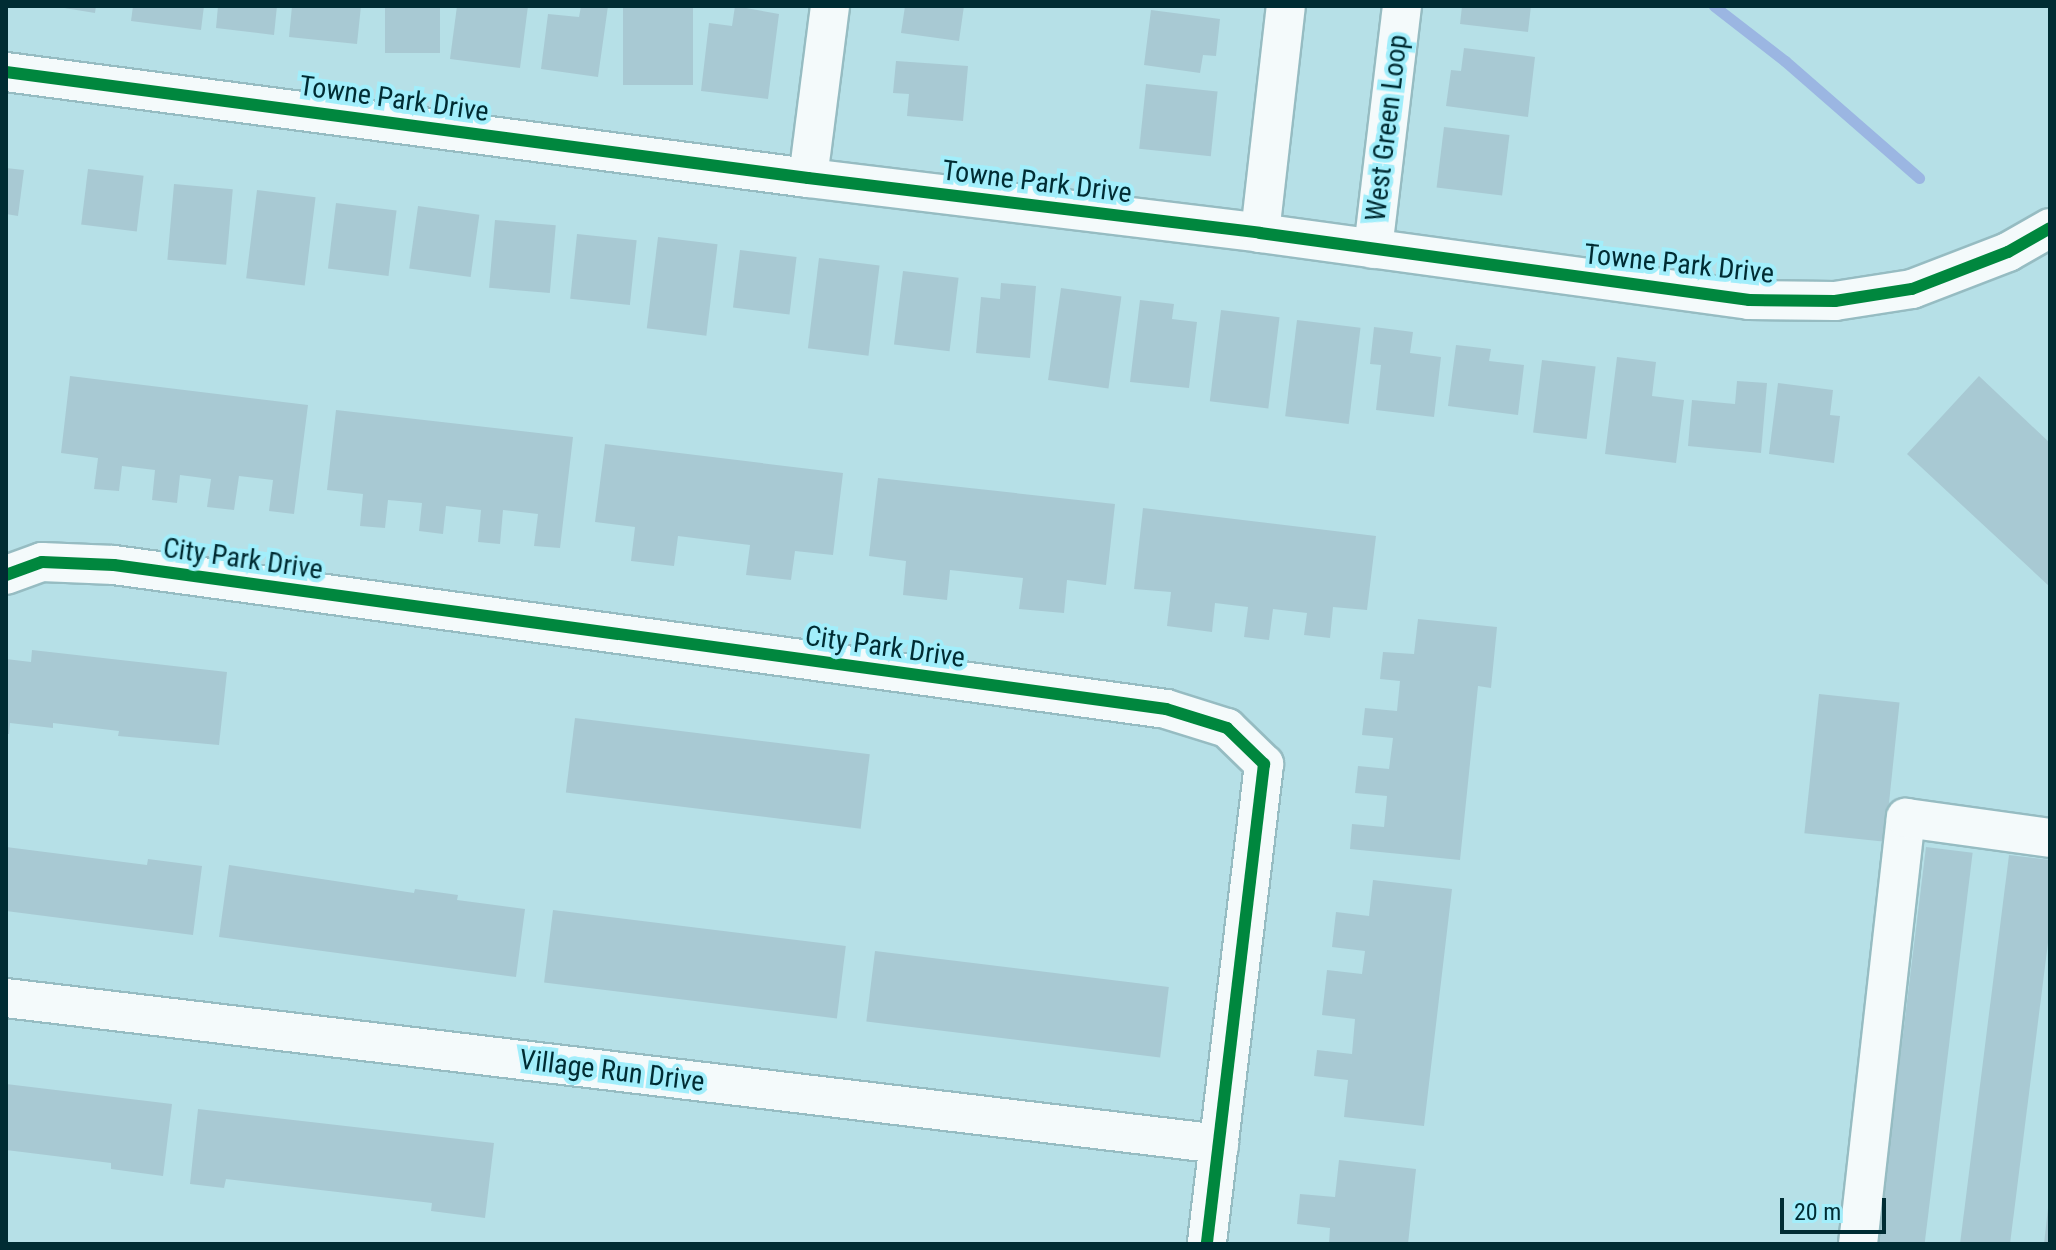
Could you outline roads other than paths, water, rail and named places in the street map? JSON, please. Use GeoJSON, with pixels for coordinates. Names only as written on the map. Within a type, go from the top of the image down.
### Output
{"type":"FeatureCollection","features":[{"type":"Feature","properties":{"kind":"street"},"geometry":{"type":"LineString","coordinates":[[808,178],[830,6]]}},
{"type":"Feature","properties":{"kind":"street"},"geometry":{"type":"LineString","coordinates":[[1260,233],[1286,6]]}},
{"type":"Feature","properties":{"kind":"street","name":"West Green Loop"},"geometry":{"type":"LineString","coordinates":[[1373,249],[1402,6]]}},
{"type":"Feature","properties":{"kind":"street","name":"Towne Park Drive"},"geometry":{"type":"LineString","coordinates":[[6,72],[808,178],[1260,233],[1749,300],[1835,301],[1912,289],[2008,252],[2050,228]]}},
{"type":"Feature","properties":{"kind":"street","name":"City Park Drive"},"geometry":{"type":"LineString","coordinates":[[6,575],[42,562],[114,565],[1166,709],[1227,728],[1264,764],[1207,1244]]}},
{"type":"Feature","properties":{"kind":"street"},"geometry":{"type":"LineString","coordinates":[[1858,1244],[1906,818],[2050,838]]}},
{"type":"Feature","properties":{"kind":"street","name":"Village Run Drive"},"geometry":{"type":"LineString","coordinates":[[6,998],[1219,1144]]}},
{"type":"Feature","properties":{"kind":"waterway"},"geometry":{"type":"LineString","coordinates":[[1714,6],[1785,61],[1919,178]]}}]}
